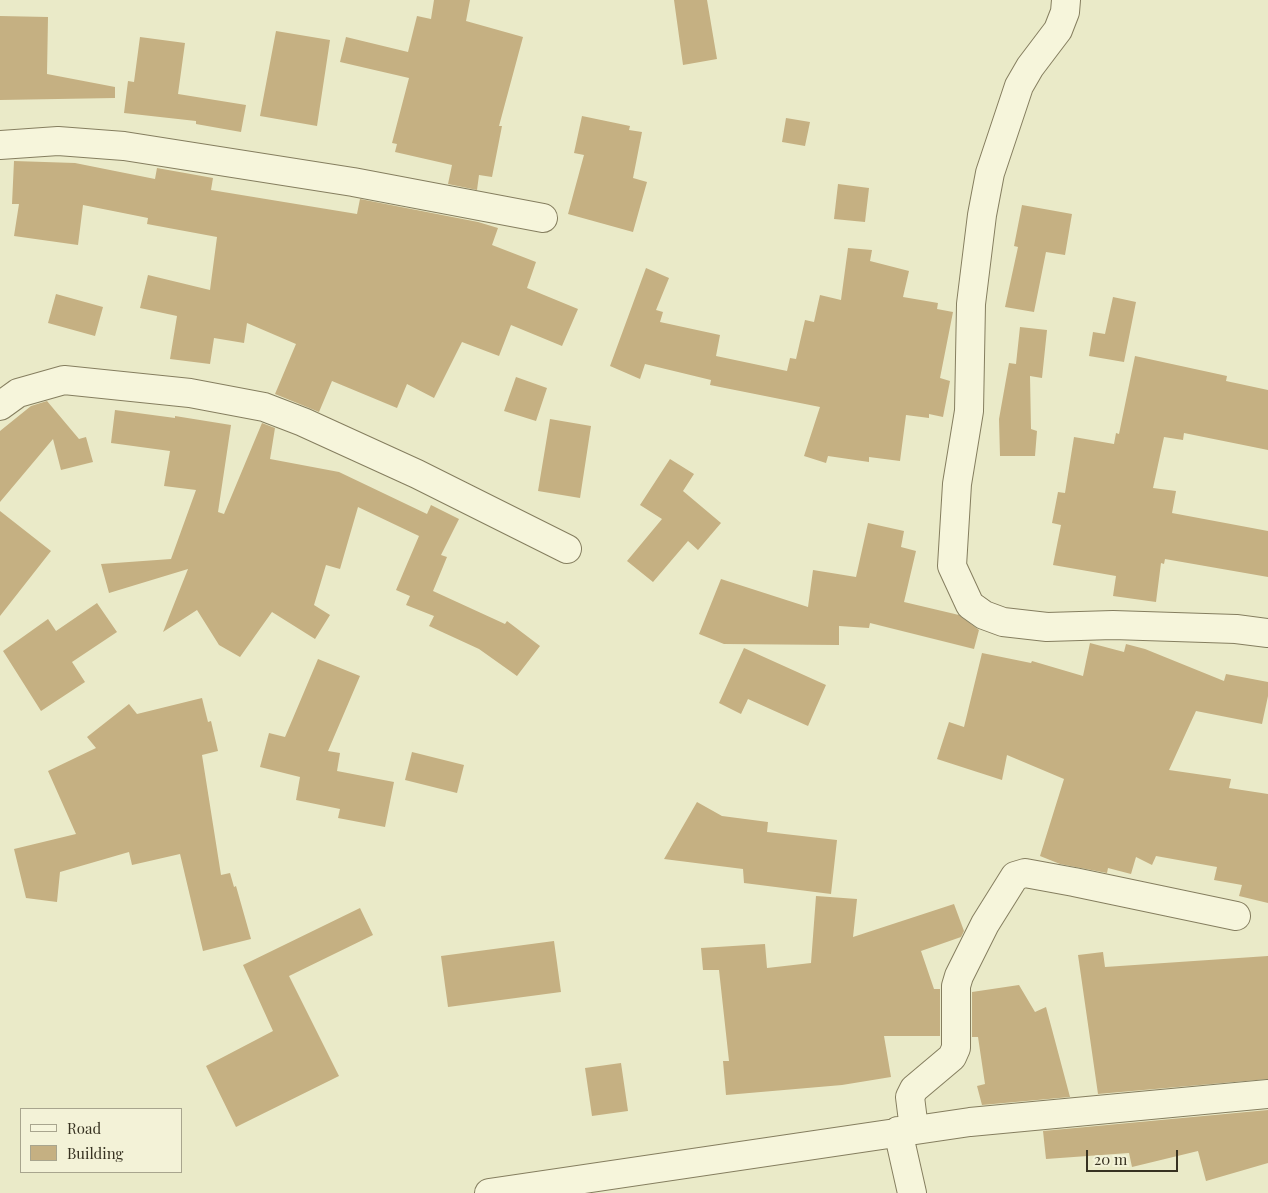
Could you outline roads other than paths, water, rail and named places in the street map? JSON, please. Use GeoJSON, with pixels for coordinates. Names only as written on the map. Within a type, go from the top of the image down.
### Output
{"type":"FeatureCollection","features":[{"type":"Feature","properties":{"kind":"street"},"geometry":{"type":"LineString","coordinates":[[1066,0],[1065,12],[1058,30],[1030,67],[1019,86],[990,173],[982,215],[971,304],[969,411],[957,484],[952,566],[970,605],[984,615],[1004,622],[1047,627],[1113,625],[1236,629],[1268,633]]}},
{"type":"Feature","properties":{"kind":"street"},"geometry":{"type":"LineString","coordinates":[[0,145],[58,141],[124,146],[353,182],[543,218]]}},
{"type":"Feature","properties":{"kind":"street"},"geometry":{"type":"LineString","coordinates":[[0,406],[18,393],[64,380],[190,393],[264,408],[303,422],[417,474],[567,549]]}},
{"type":"Feature","properties":{"kind":"street"},"geometry":{"type":"LineString","coordinates":[[912,1193],[906,1130],[910,1097],[914,1089],[952,1058],[956,1048],[956,986],[959,976],[985,924],[1015,876],[1025,874],[1074,882],[1236,916]]}},
{"type":"Feature","properties":{"kind":"street"},"geometry":{"type":"LineString","coordinates":[[489,1193],[906,1130],[1268,1094]]}}]}
